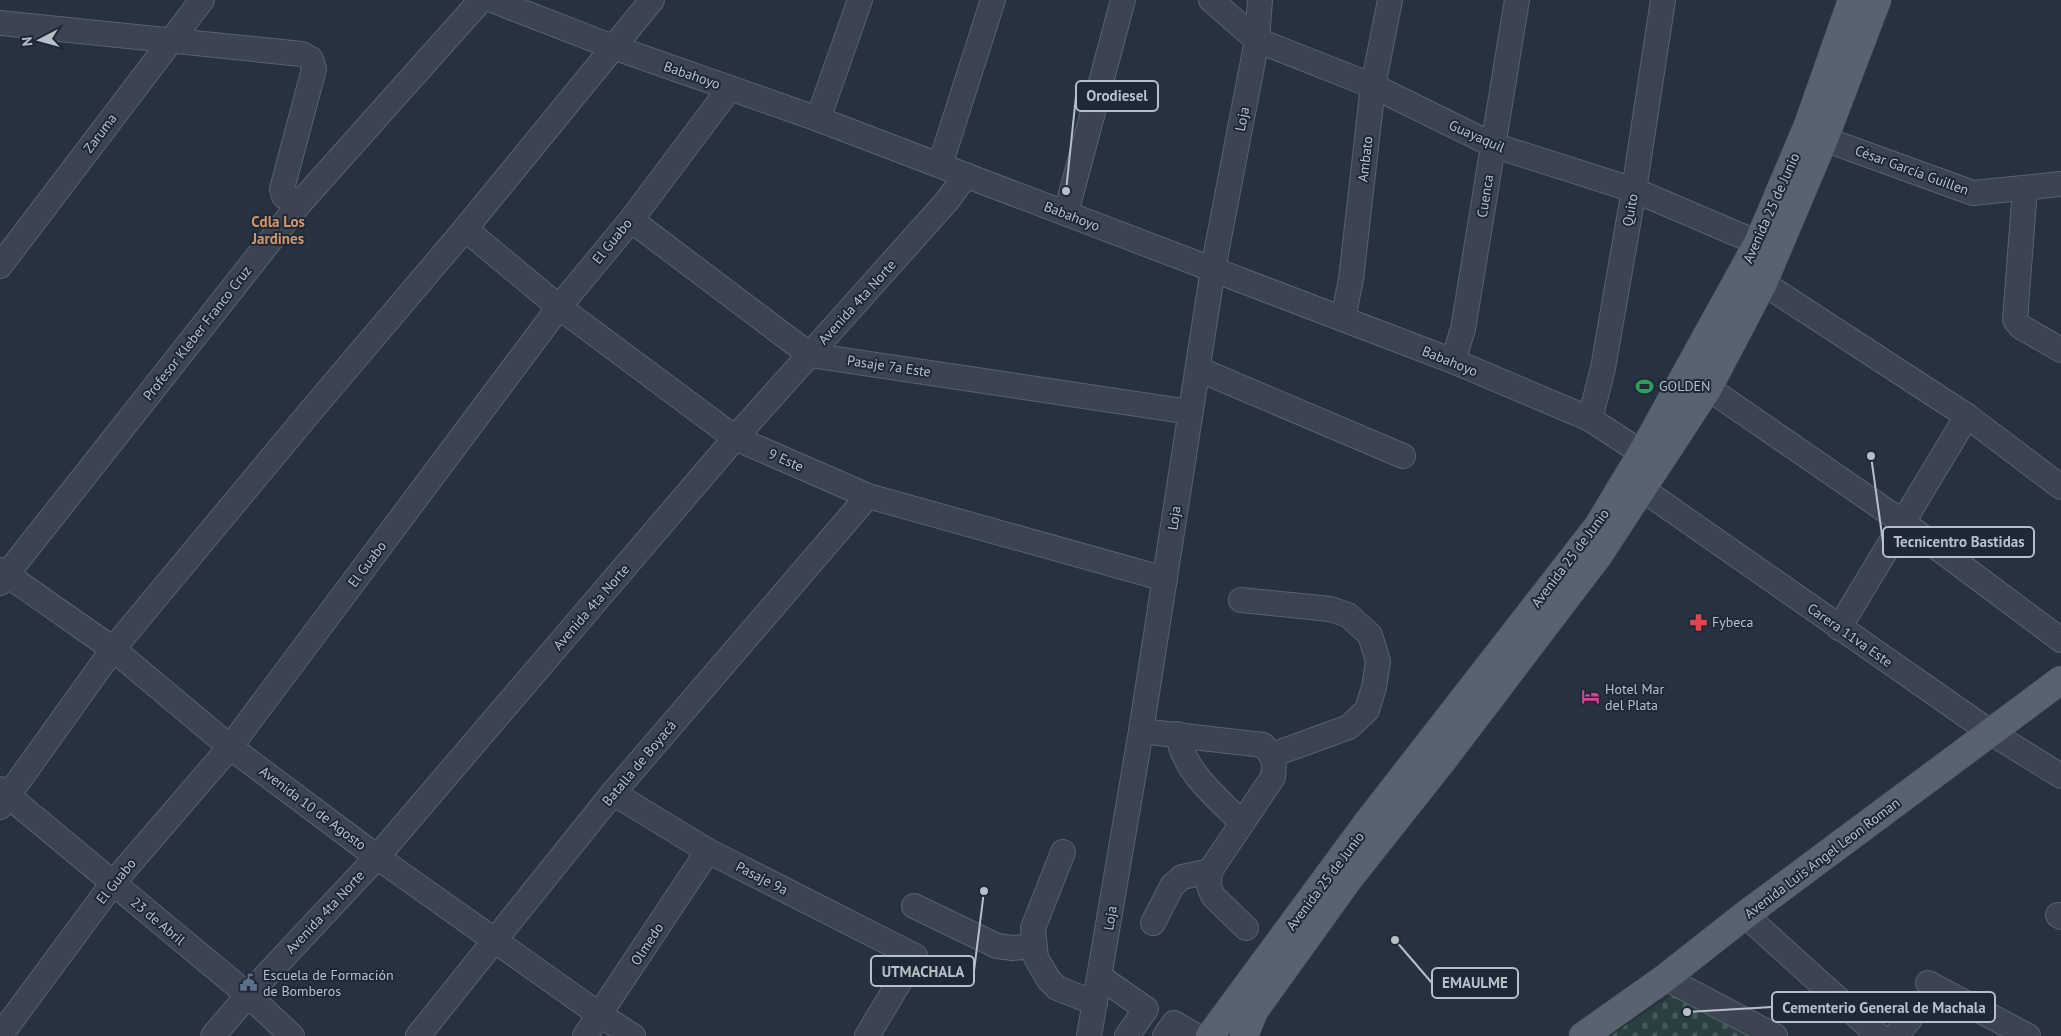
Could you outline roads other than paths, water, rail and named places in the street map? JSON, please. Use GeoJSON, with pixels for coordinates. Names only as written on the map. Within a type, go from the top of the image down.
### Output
{"type":"FeatureCollection","features":[{"type":"Feature","properties":{"kind":"main road","name":"Avenida 25 de Junio"},"geometry":{"type":"LineString","coordinates":[[1244,1036],[1254,1011],[1348,880],[1443,760],[1598,556],[1708,388],[1763,283],[1824,139],[1877,0]]}},
{"type":"Feature","properties":{"kind":"main road","name":"Avenida 25 de Junio"},"geometry":{"type":"LineString","coordinates":[[1210,1036],[1367,824],[1598,526],[1642,453],[1758,243],[1808,125],[1848,1]]}},
{"type":"Feature","properties":{"kind":"main road","name":"Avenida Luis Angel Leon Roman"},"geometry":{"type":"LineString","coordinates":[[1584,1036],[1665,978],[1745,915],[2061,680]]}},
{"type":"Feature","properties":{"kind":"street","name":"Zaruma"},"geometry":{"type":"LineString","coordinates":[[0,266],[202,0]]}},
{"type":"Feature","properties":{"kind":"street","name":"Profesor Kleber Franco Cruz"},"geometry":{"type":"LineString","coordinates":[[2,576],[300,203],[481,0]]}},
{"type":"Feature","properties":{"kind":"street","name":"Babahoyo"},"geometry":{"type":"LineString","coordinates":[[492,0],[613,47],[818,119],[1453,361],[1590,419],[1642,453]]}},
{"type":"Feature","properties":{"kind":"street"},"geometry":{"type":"LineString","coordinates":[[3,797],[113,649],[465,229],[652,0]]}},
{"type":"Feature","properties":{"kind":"street"},"geometry":{"type":"LineString","coordinates":[[818,119],[860,0]]}},
{"type":"Feature","properties":{"kind":"street"},"geometry":{"type":"LineString","coordinates":[[940,165],[993,0]]}},
{"type":"Feature","properties":{"kind":"street"},"geometry":{"type":"LineString","coordinates":[[1066,213],[1123,0]]}},
{"type":"Feature","properties":{"kind":"street","name":"Guayaquil"},"geometry":{"type":"LineString","coordinates":[[1211,0],[1257,40],[1373,86],[1494,145],[1634,190],[1758,243]]}},
{"type":"Feature","properties":{"kind":"street","name":"Loja"},"geometry":{"type":"LineString","coordinates":[[1089,1036],[1141,731],[1213,269],[1257,40],[1260,0]]}},
{"type":"Feature","properties":{"kind":"street","name":"Ambato"},"geometry":{"type":"LineString","coordinates":[[1343,319],[1351,279],[1373,86],[1390,0]]}},
{"type":"Feature","properties":{"kind":"street","name":"Cuenca"},"geometry":{"type":"LineString","coordinates":[[1453,361],[1463,328],[1517,0]]}},
{"type":"Feature","properties":{"kind":"street","name":"Quito"},"geometry":{"type":"LineString","coordinates":[[1590,419],[1603,368],[1634,190],[1663,0]]}},
{"type":"Feature","properties":{"kind":"street"},"geometry":{"type":"LineString","coordinates":[[0,23],[302,54],[312,59],[314,68],[282,189],[284,196],[300,203]]}},
{"type":"Feature","properties":{"kind":"street","name":"El Guabo"},"geometry":{"type":"LineString","coordinates":[[0,1036],[113,883],[230,747],[559,307],[631,220],[730,88]]}},
{"type":"Feature","properties":{"kind":"street","name":"César García Guillen"},"geometry":{"type":"LineString","coordinates":[[1824,139],[1973,193],[2061,184]]}},
{"type":"Feature","properties":{"kind":"street","name":"Avenida 4ta Norte"},"geometry":{"type":"LineString","coordinates":[[213,1036],[248,995],[377,857],[735,438],[947,202],[966,175]]}},
{"type":"Feature","properties":{"kind":"street"},"geometry":{"type":"LineString","coordinates":[[2025,188],[2015,320],[2021,326],[2061,350]]}},
{"type":"Feature","properties":{"kind":"street","name":"Pasaje 7a Este"},"geometry":{"type":"LineString","coordinates":[[631,220],[810,354],[1190,412]]}},
{"type":"Feature","properties":{"kind":"street","name":"9 Este"},"geometry":{"type":"LineString","coordinates":[[465,229],[559,307],[735,438],[868,496],[1165,579]]}},
{"type":"Feature","properties":{"kind":"street"},"geometry":{"type":"LineString","coordinates":[[1763,283],[1966,416],[2061,487]]}},
{"type":"Feature","properties":{"kind":"street"},"geometry":{"type":"LineString","coordinates":[[1198,370],[1403,456]]}},
{"type":"Feature","properties":{"kind":"street"},"geometry":{"type":"LineString","coordinates":[[1708,388],[1904,523],[2061,640]]}},
{"type":"Feature","properties":{"kind":"street"},"geometry":{"type":"LineString","coordinates":[[1839,628],[1904,523],[1966,416]]}},
{"type":"Feature","properties":{"kind":"street","name":"Carera 11va Este"},"geometry":{"type":"LineString","coordinates":[[1642,489],[1990,732],[2061,776]]}},
{"type":"Feature","properties":{"kind":"street","name":"Batalla de Boyacá"},"geometry":{"type":"LineString","coordinates":[[418,1036],[613,793],[868,496]]}},
{"type":"Feature","properties":{"kind":"street","name":"Avenida 10 de Agosto"},"geometry":{"type":"LineString","coordinates":[[2,576],[113,649],[230,747],[377,857],[600,1015],[633,1036]]}},
{"type":"Feature","properties":{"kind":"street"},"geometry":{"type":"LineString","coordinates":[[1241,600],[1330,609],[1348,615],[1370,635],[1378,661],[1374,687],[1367,710],[1349,727],[1272,755]]}},
{"type":"Feature","properties":{"kind":"street"},"geometry":{"type":"LineString","coordinates":[[1141,731],[1263,745],[1272,755],[1273,777],[1210,871],[1209,886],[1214,896],[1246,928]]}},
{"type":"Feature","properties":{"kind":"street"},"geometry":{"type":"LineString","coordinates":[[1178,734],[1179,746],[1192,772],[1242,823]]}},
{"type":"Feature","properties":{"kind":"street","name":"Pasaje 9a"},"geometry":{"type":"LineString","coordinates":[[613,793],[708,851],[915,956],[867,1036]]}},
{"type":"Feature","properties":{"kind":"street","name":"23 de Abril"},"geometry":{"type":"LineString","coordinates":[[3,797],[113,883],[248,995],[292,1036]]}},
{"type":"Feature","properties":{"kind":"street","name":"Olmedo"},"geometry":{"type":"LineString","coordinates":[[585,1036],[708,851]]}},
{"type":"Feature","properties":{"kind":"street"},"geometry":{"type":"LineString","coordinates":[[1063,852],[1033,928],[1036,958],[1057,988],[1095,1003]]}},
{"type":"Feature","properties":{"kind":"street"},"geometry":{"type":"LineString","coordinates":[[1153,923],[1172,886],[1182,878],[1210,871]]}},
{"type":"Feature","properties":{"kind":"street"},"geometry":{"type":"LineString","coordinates":[[914,906],[997,946],[1013,948],[1034,946]]}},
{"type":"Feature","properties":{"kind":"street"},"geometry":{"type":"LineString","coordinates":[[1745,915],[1879,1036]]}},
{"type":"Feature","properties":{"kind":"street"},"geometry":{"type":"LineString","coordinates":[[1100,977],[1146,1009],[1169,1030],[1196,1036]]}},
{"type":"Feature","properties":{"kind":"street"},"geometry":{"type":"LineString","coordinates":[[1665,978],[1775,1036]]}},
{"type":"Feature","properties":{"kind":"street"},"geometry":{"type":"LineString","coordinates":[[1928,983],[2028,1036]]}},
{"type":"Feature","properties":{"kind":"street"},"geometry":{"type":"LineString","coordinates":[[1127,1036],[1146,1009]]}},
{"type":"Feature","properties":{"kind":"place","name":"Orodiesel"},"geometry":{"type":"Point","coordinates":[1066,191]}},
{"type":"Feature","properties":{"kind":"place","name":"GOLDEN"},"geometry":{"type":"Point","coordinates":[1645,386]}},
{"type":"Feature","properties":{"kind":"place","name":"Tecnicentro Bastidas"},"geometry":{"type":"Point","coordinates":[1871,456]}},
{"type":"Feature","properties":{"kind":"place","name":"Fybeca"},"geometry":{"type":"Point","coordinates":[1698,622]}},
{"type":"Feature","properties":{"kind":"place","name":"Hotel Mar del Plata"},"geometry":{"type":"Point","coordinates":[1591,697]}},
{"type":"Feature","properties":{"kind":"place","name":"UTMACHALA"},"geometry":{"type":"Point","coordinates":[984,891]}},
{"type":"Feature","properties":{"kind":"place","name":"EMAULME"},"geometry":{"type":"Point","coordinates":[1395,940]}},
{"type":"Feature","properties":{"kind":"place","name":"Escuela de Formación de Bomberos"},"geometry":{"type":"Point","coordinates":[249,983]}},
{"type":"Feature","properties":{"kind":"place","name":"Cementerio General de Machala"},"geometry":{"type":"Point","coordinates":[1687,1012]}},
{"type":"Feature","properties":{"kind":"district","name":"Cdla Los Jardines"},"geometry":{"type":"Point","coordinates":[278,230]}}]}
